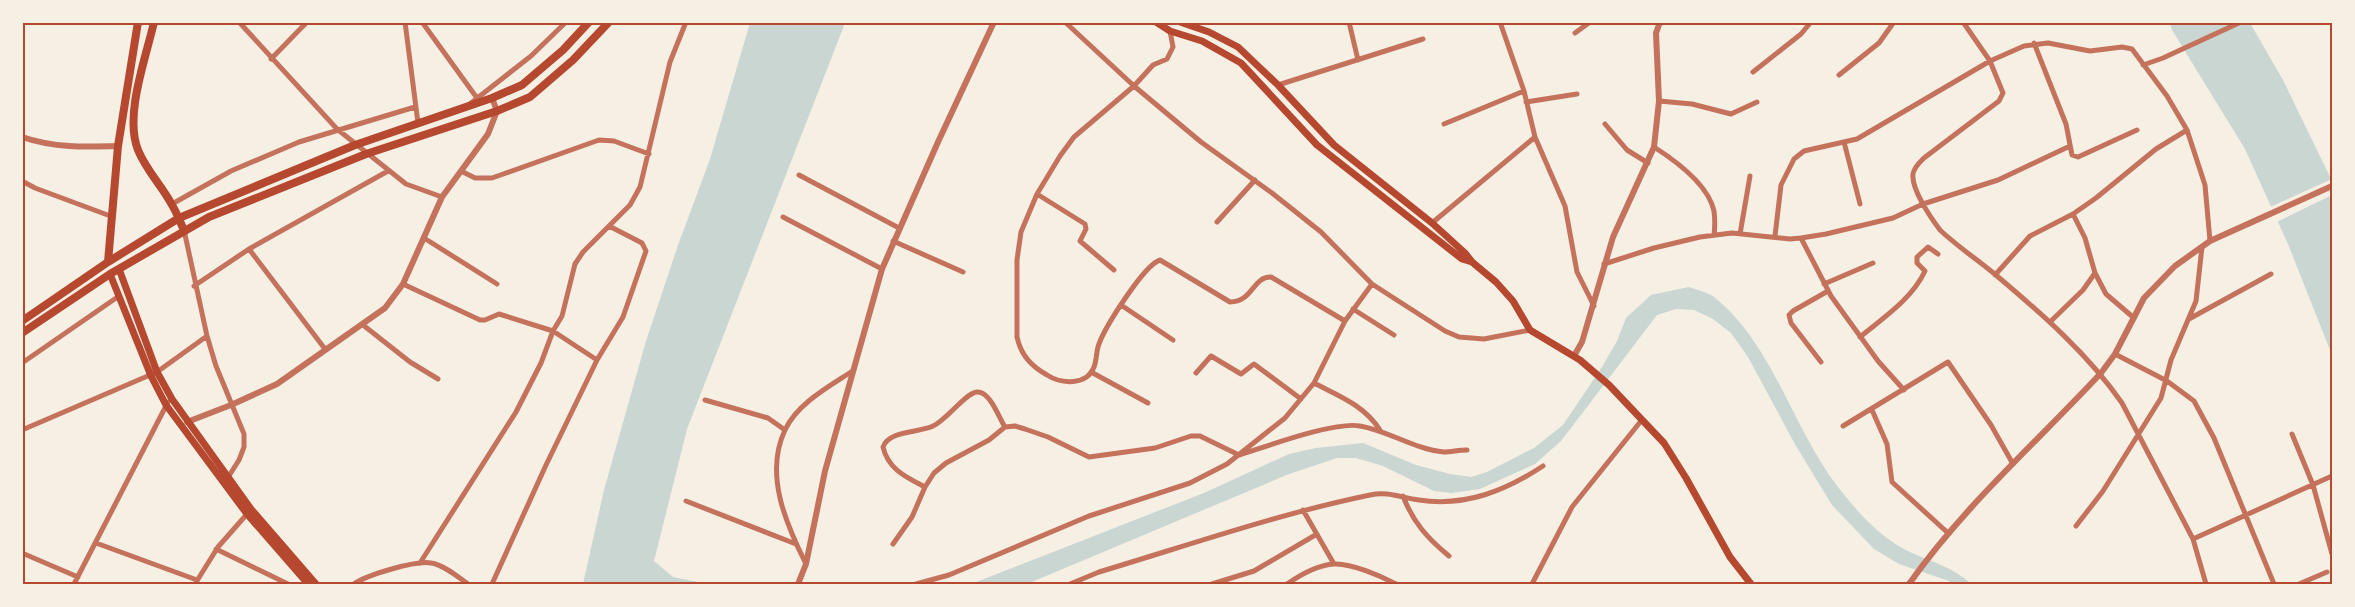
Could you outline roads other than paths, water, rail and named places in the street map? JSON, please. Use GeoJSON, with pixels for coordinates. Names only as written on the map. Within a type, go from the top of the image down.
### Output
{"type":"FeatureCollection","features":[{"type":"Feature","properties":{"kind":"main road"},"geometry":{"type":"LineString","coordinates":[[108,262],[118,146],[138,22]]}},
{"type":"Feature","properties":{"kind":"main road"},"geometry":{"type":"LineString","coordinates":[[154,22],[136,98],[135,128],[138,149],[172,204],[184,230]]}},
{"type":"Feature","properties":{"kind":"main road"},"geometry":{"type":"LineString","coordinates":[[22,321],[108,262],[179,218],[355,145],[465,108],[522,85],[563,50],[589,22]]}},
{"type":"Feature","properties":{"kind":"main road"},"geometry":{"type":"LineString","coordinates":[[22,333],[110,274],[209,217],[366,154],[498,111],[530,97],[573,60],[609,22]]}},
{"type":"Feature","properties":{"kind":"main road"},"geometry":{"type":"LineString","coordinates":[[1156,22],[1170,31],[1202,41],[1241,63],[1317,145],[1462,259],[1472,262]]}},
{"type":"Feature","properties":{"kind":"main road"},"geometry":{"type":"LineString","coordinates":[[1180,22],[1209,32],[1238,47],[1278,85],[1334,145],[1432,223],[1496,282],[1513,301],[1530,330],[1577,358],[1609,385],[1664,443],[1730,557],[1751,585]]}},
{"type":"Feature","properties":{"kind":"main road"},"geometry":{"type":"LineString","coordinates":[[119,269],[166,405],[226,480],[316,585]]}},
{"type":"Feature","properties":{"kind":"main road"},"geometry":{"type":"LineString","coordinates":[[110,274],[154,374],[247,514],[308,585]]}},
{"type":"Feature","properties":{"kind":"street"},"geometry":{"type":"LineString","coordinates":[[239,22],[337,129],[355,145],[406,184],[442,197]]}},
{"type":"Feature","properties":{"kind":"street"},"geometry":{"type":"LineString","coordinates":[[271,59],[307,22]]}},
{"type":"Feature","properties":{"kind":"street"},"geometry":{"type":"LineString","coordinates":[[405,22],[418,123]]}},
{"type":"Feature","properties":{"kind":"street"},"geometry":{"type":"LineString","coordinates":[[422,22],[477,98]]}},
{"type":"Feature","properties":{"kind":"street"},"geometry":{"type":"LineString","coordinates":[[465,108],[531,56],[566,22]]}},
{"type":"Feature","properties":{"kind":"street"},"geometry":{"type":"LineString","coordinates":[[420,563],[516,412],[562,316],[575,264],[583,252],[630,205],[640,187],[670,62],[686,22]]}},
{"type":"Feature","properties":{"kind":"street"},"geometry":{"type":"LineString","coordinates":[[798,585],[806,564],[825,471],[851,372],[882,270],[893,241],[994,22]]}},
{"type":"Feature","properties":{"kind":"street"},"geometry":{"type":"LineString","coordinates":[[1065,22],[1134,86],[1201,142],[1255,180],[1321,232],[1372,284],[1445,331],[1459,337],[1484,339],[1530,330]]}},
{"type":"Feature","properties":{"kind":"street"},"geometry":{"type":"LineString","coordinates":[[1349,22],[1358,60]]}},
{"type":"Feature","properties":{"kind":"street"},"geometry":{"type":"LineString","coordinates":[[1500,22],[1524,91],[1535,137],[1565,206],[1577,272],[1593,306]]}},
{"type":"Feature","properties":{"kind":"street"},"geometry":{"type":"LineString","coordinates":[[1575,33],[1590,22]]}},
{"type":"Feature","properties":{"kind":"street"},"geometry":{"type":"LineString","coordinates":[[1577,358],[1613,237],[1654,147],[1659,101],[1656,33],[1660,22]]}},
{"type":"Feature","properties":{"kind":"street"},"geometry":{"type":"LineString","coordinates":[[1753,72],[1801,34],[1811,22]]}},
{"type":"Feature","properties":{"kind":"street"},"geometry":{"type":"LineString","coordinates":[[1839,75],[1879,43],[1894,22]]}},
{"type":"Feature","properties":{"kind":"street"},"geometry":{"type":"LineString","coordinates":[[1963,22],[1990,61],[2003,93],[1999,101],[1924,158],[1914,170],[1914,182],[1923,204],[1940,230],[2050,322],[2101,373],[2122,402],[2193,539],[2206,585]]}},
{"type":"Feature","properties":{"kind":"street"},"geometry":{"type":"LineString","coordinates":[[2143,65],[2175,53],[2241,22]]}},
{"type":"Feature","properties":{"kind":"street"},"geometry":{"type":"LineString","coordinates":[[1170,31],[1173,47],[1167,59],[1153,65],[1134,86],[1074,137],[1037,194],[1021,232],[1017,260],[1019,348],[1026,359],[1052,378],[1065,382],[1078,381],[1092,372],[1098,345],[1121,305],[1145,270],[1160,260],[1230,302],[1243,300],[1262,279],[1271,277],[1345,321]]}},
{"type":"Feature","properties":{"kind":"street"},"geometry":{"type":"LineString","coordinates":[[1278,85],[1423,39]]}},
{"type":"Feature","properties":{"kind":"street"},"geometry":{"type":"LineString","coordinates":[[2034,43],[2066,124],[2072,155],[2078,157],[2137,130]]}},
{"type":"Feature","properties":{"kind":"street"},"geometry":{"type":"LineString","coordinates":[[1775,236],[1781,185],[1794,159],[1804,151],[1857,139],[1990,61],[2034,43],[2057,44],[2090,51],[2127,47],[2167,96],[2187,130],[2205,185],[2210,241]]}},
{"type":"Feature","properties":{"kind":"street"},"geometry":{"type":"LineString","coordinates":[[1444,124],[1524,91]]}},
{"type":"Feature","properties":{"kind":"street"},"geometry":{"type":"LineString","coordinates":[[1526,102],[1577,94]]}},
{"type":"Feature","properties":{"kind":"street"},"geometry":{"type":"LineString","coordinates":[[187,422],[277,384],[385,308],[403,284],[442,197],[488,134],[498,111],[492,98]]}},
{"type":"Feature","properties":{"kind":"street"},"geometry":{"type":"LineString","coordinates":[[1659,101],[1692,104],[1731,114],[1757,102]]}},
{"type":"Feature","properties":{"kind":"street"},"geometry":{"type":"LineString","coordinates":[[172,204],[252,162],[299,142],[415,107]]}},
{"type":"Feature","properties":{"kind":"street"},"geometry":{"type":"LineString","coordinates":[[1605,124],[1627,150],[1648,163]]}},
{"type":"Feature","properties":{"kind":"street"},"geometry":{"type":"LineString","coordinates":[[1995,275],[2030,236],[2073,214],[2156,149],[2187,130]]}},
{"type":"Feature","properties":{"kind":"street"},"geometry":{"type":"LineString","coordinates":[[22,136],[42,143],[79,148],[118,146]]}},
{"type":"Feature","properties":{"kind":"street"},"geometry":{"type":"LineString","coordinates":[[1432,223],[1535,137]]}},
{"type":"Feature","properties":{"kind":"street"},"geometry":{"type":"LineString","coordinates":[[461,171],[475,178],[492,178],[599,140],[614,141],[649,154]]}},
{"type":"Feature","properties":{"kind":"street"},"geometry":{"type":"LineString","coordinates":[[1844,142],[1860,204]]}},
{"type":"Feature","properties":{"kind":"street"},"geometry":{"type":"LineString","coordinates":[[1604,264],[1654,248],[1714,235],[1740,234],[1801,238],[1893,218],[1923,204],[1998,180],[2070,146]]}},
{"type":"Feature","properties":{"kind":"street"},"geometry":{"type":"LineString","coordinates":[[1654,147],[1690,174],[1704,192],[1713,209],[1714,235]]}},
{"type":"Feature","properties":{"kind":"street"},"geometry":{"type":"LineString","coordinates":[[194,286],[249,249],[388,171]]}},
{"type":"Feature","properties":{"kind":"street"},"geometry":{"type":"LineString","coordinates":[[799,175],[899,228]]}},
{"type":"Feature","properties":{"kind":"street"},"geometry":{"type":"LineString","coordinates":[[1740,234],[1750,176]]}},
{"type":"Feature","properties":{"kind":"street"},"geometry":{"type":"LineString","coordinates":[[1217,222],[1255,180]]}},
{"type":"Feature","properties":{"kind":"street"},"geometry":{"type":"LineString","coordinates":[[22,181],[113,217]]}},
{"type":"Feature","properties":{"kind":"street"},"geometry":{"type":"LineString","coordinates":[[1911,582],[1947,533],[2101,373],[2115,354],[2150,291],[2175,266],[2210,241],[2332,186]]}},
{"type":"Feature","properties":{"kind":"street"},"geometry":{"type":"LineString","coordinates":[[1037,194],[1085,224],[1086,229],[1080,241],[1114,270]]}},
{"type":"Feature","properties":{"kind":"street"},"geometry":{"type":"LineString","coordinates":[[2073,214],[2085,238],[2095,273],[2113,301],[2134,318]]}},
{"type":"Feature","properties":{"kind":"street"},"geometry":{"type":"LineString","coordinates":[[783,217],[882,270]]}},
{"type":"Feature","properties":{"kind":"street"},"geometry":{"type":"LineString","coordinates":[[492,585],[546,465],[597,360],[623,317],[646,251],[642,243],[609,226]]}},
{"type":"Feature","properties":{"kind":"street"},"geometry":{"type":"LineString","coordinates":[[184,230],[194,286],[207,336],[231,405],[242,427],[244,447],[239,460],[226,480]]}},
{"type":"Feature","properties":{"kind":"street"},"geometry":{"type":"LineString","coordinates":[[424,238],[497,284]]}},
{"type":"Feature","properties":{"kind":"street"},"geometry":{"type":"LineString","coordinates":[[1801,238],[1828,291],[1860,337],[1904,390]]}},
{"type":"Feature","properties":{"kind":"street"},"geometry":{"type":"LineString","coordinates":[[893,241],[963,272]]}},
{"type":"Feature","properties":{"kind":"street"},"geometry":{"type":"LineString","coordinates":[[1860,337],[1901,303],[1914,289],[1925,271],[1917,262],[1917,257],[1928,247],[1938,254]]}},
{"type":"Feature","properties":{"kind":"street"},"geometry":{"type":"LineString","coordinates":[[2076,526],[2103,490],[2161,398],[2171,360],[2196,301],[2202,247]]}},
{"type":"Feature","properties":{"kind":"street"},"geometry":{"type":"LineString","coordinates":[[249,249],[325,349]]}},
{"type":"Feature","properties":{"kind":"street"},"geometry":{"type":"LineString","coordinates":[[1824,284],[1873,263]]}},
{"type":"Feature","properties":{"kind":"street"},"geometry":{"type":"LineString","coordinates":[[2050,322],[2083,290],[2095,273]]}},
{"type":"Feature","properties":{"kind":"street"},"geometry":{"type":"LineString","coordinates":[[2189,320],[2271,274]]}},
{"type":"Feature","properties":{"kind":"street"},"geometry":{"type":"LineString","coordinates":[[403,284],[480,320],[500,314],[553,331],[597,360]]}},
{"type":"Feature","properties":{"kind":"street"},"geometry":{"type":"LineString","coordinates":[[916,585],[949,576],[1089,516],[1211,474],[1285,418],[1314,383],[1345,321],[1372,284]]}},
{"type":"Feature","properties":{"kind":"street"},"geometry":{"type":"LineString","coordinates":[[1821,362],[1791,323],[1789,315],[1793,310],[1828,291]]}},
{"type":"Feature","properties":{"kind":"street"},"geometry":{"type":"LineString","coordinates":[[22,363],[119,296]]}},
{"type":"Feature","properties":{"kind":"street"},"geometry":{"type":"LineString","coordinates":[[1121,305],[1173,340]]}},
{"type":"Feature","properties":{"kind":"street"},"geometry":{"type":"LineString","coordinates":[[1353,309],[1394,335]]}},
{"type":"Feature","properties":{"kind":"street"},"geometry":{"type":"LineString","coordinates":[[363,325],[410,362],[438,379]]}},
{"type":"Feature","properties":{"kind":"street"},"geometry":{"type":"LineString","coordinates":[[22,430],[154,374],[207,336]]}},
{"type":"Feature","properties":{"kind":"street"},"geometry":{"type":"LineString","coordinates":[[2115,354],[2187,394],[2200,411],[2214,438],[2274,585]]}},
{"type":"Feature","properties":{"kind":"street"},"geometry":{"type":"LineString","coordinates":[[1196,373],[1211,356],[1240,374],[1254,364],[1301,399]]}},
{"type":"Feature","properties":{"kind":"street"},"geometry":{"type":"LineString","coordinates":[[1844,426],[1948,362],[1991,425],[2013,464]]}},
{"type":"Feature","properties":{"kind":"street"},"geometry":{"type":"LineString","coordinates":[[806,564],[796,544],[779,495],[775,475],[785,429],[799,412],[821,392],[851,372]]}},
{"type":"Feature","properties":{"kind":"street"},"geometry":{"type":"LineString","coordinates":[[1092,372],[1148,403]]}},
{"type":"Feature","properties":{"kind":"street"},"geometry":{"type":"LineString","coordinates":[[1314,383],[1358,405],[1372,417],[1380,430]]}},
{"type":"Feature","properties":{"kind":"street"},"geometry":{"type":"LineString","coordinates":[[925,487],[903,475],[888,461],[883,447],[889,438],[933,426],[944,420],[971,394],[978,392],[984,393],[988,398],[1005,428]]}},
{"type":"Feature","properties":{"kind":"street"},"geometry":{"type":"LineString","coordinates":[[74,585],[166,405],[172,399]]}},
{"type":"Feature","properties":{"kind":"street"},"geometry":{"type":"LineString","coordinates":[[705,400],[768,418],[785,429]]}},
{"type":"Feature","properties":{"kind":"street"},"geometry":{"type":"LineString","coordinates":[[1872,410],[1887,444],[1892,482],[1947,533]]}},
{"type":"Feature","properties":{"kind":"street"},"geometry":{"type":"LineString","coordinates":[[1532,585],[1572,507],[1641,421]]}},
{"type":"Feature","properties":{"kind":"street"},"geometry":{"type":"LineString","coordinates":[[893,544],[912,517],[934,473],[946,463],[989,440],[1005,428],[1015,426],[1048,437],[1089,457],[1155,448],[1191,436],[1200,436],[1239,455],[1330,428],[1357,425],[1380,430],[1423,448],[1445,452],[1467,450]]}},
{"type":"Feature","properties":{"kind":"street"},"geometry":{"type":"LineString","coordinates":[[2292,434],[2313,485],[2332,554]]}},
{"type":"Feature","properties":{"kind":"street"},"geometry":{"type":"LineString","coordinates":[[1070,585],[1099,572],[1303,510],[1385,492],[1418,500],[1437,501],[1459,501],[1482,497],[1521,480],[1544,466]]}},
{"type":"Feature","properties":{"kind":"street"},"geometry":{"type":"LineString","coordinates":[[2193,539],[2332,476]]}},
{"type":"Feature","properties":{"kind":"street"},"geometry":{"type":"LineString","coordinates":[[1403,496],[1413,520],[1424,534],[1449,555]]}},
{"type":"Feature","properties":{"kind":"street"},"geometry":{"type":"LineString","coordinates":[[686,501],[796,544]]}},
{"type":"Feature","properties":{"kind":"street"},"geometry":{"type":"LineString","coordinates":[[1303,510],[1334,564]]}},
{"type":"Feature","properties":{"kind":"street"},"geometry":{"type":"LineString","coordinates":[[96,543],[196,582],[216,549],[247,514]]}},
{"type":"Feature","properties":{"kind":"street"},"geometry":{"type":"LineString","coordinates":[[1212,585],[1254,571],[1317,534]]}},
{"type":"Feature","properties":{"kind":"street"},"geometry":{"type":"LineString","coordinates":[[216,549],[288,585]]}},
{"type":"Feature","properties":{"kind":"street"},"geometry":{"type":"LineString","coordinates":[[24,556],[78,577]]}},
{"type":"Feature","properties":{"kind":"street"},"geometry":{"type":"LineString","coordinates":[[354,585],[368,576],[420,563],[438,565],[468,585]]}},
{"type":"Feature","properties":{"kind":"street"},"geometry":{"type":"LineString","coordinates":[[1287,585],[1299,576],[1334,564],[1366,572],[1396,585]]}},
{"type":"Feature","properties":{"kind":"street"},"geometry":{"type":"LineString","coordinates":[[2299,585],[2327,572]]}},
{"type":"Feature","properties":{"kind":"street"},"geometry":{"type":"LineString","coordinates":[[268,585],[273,577]]}}]}
